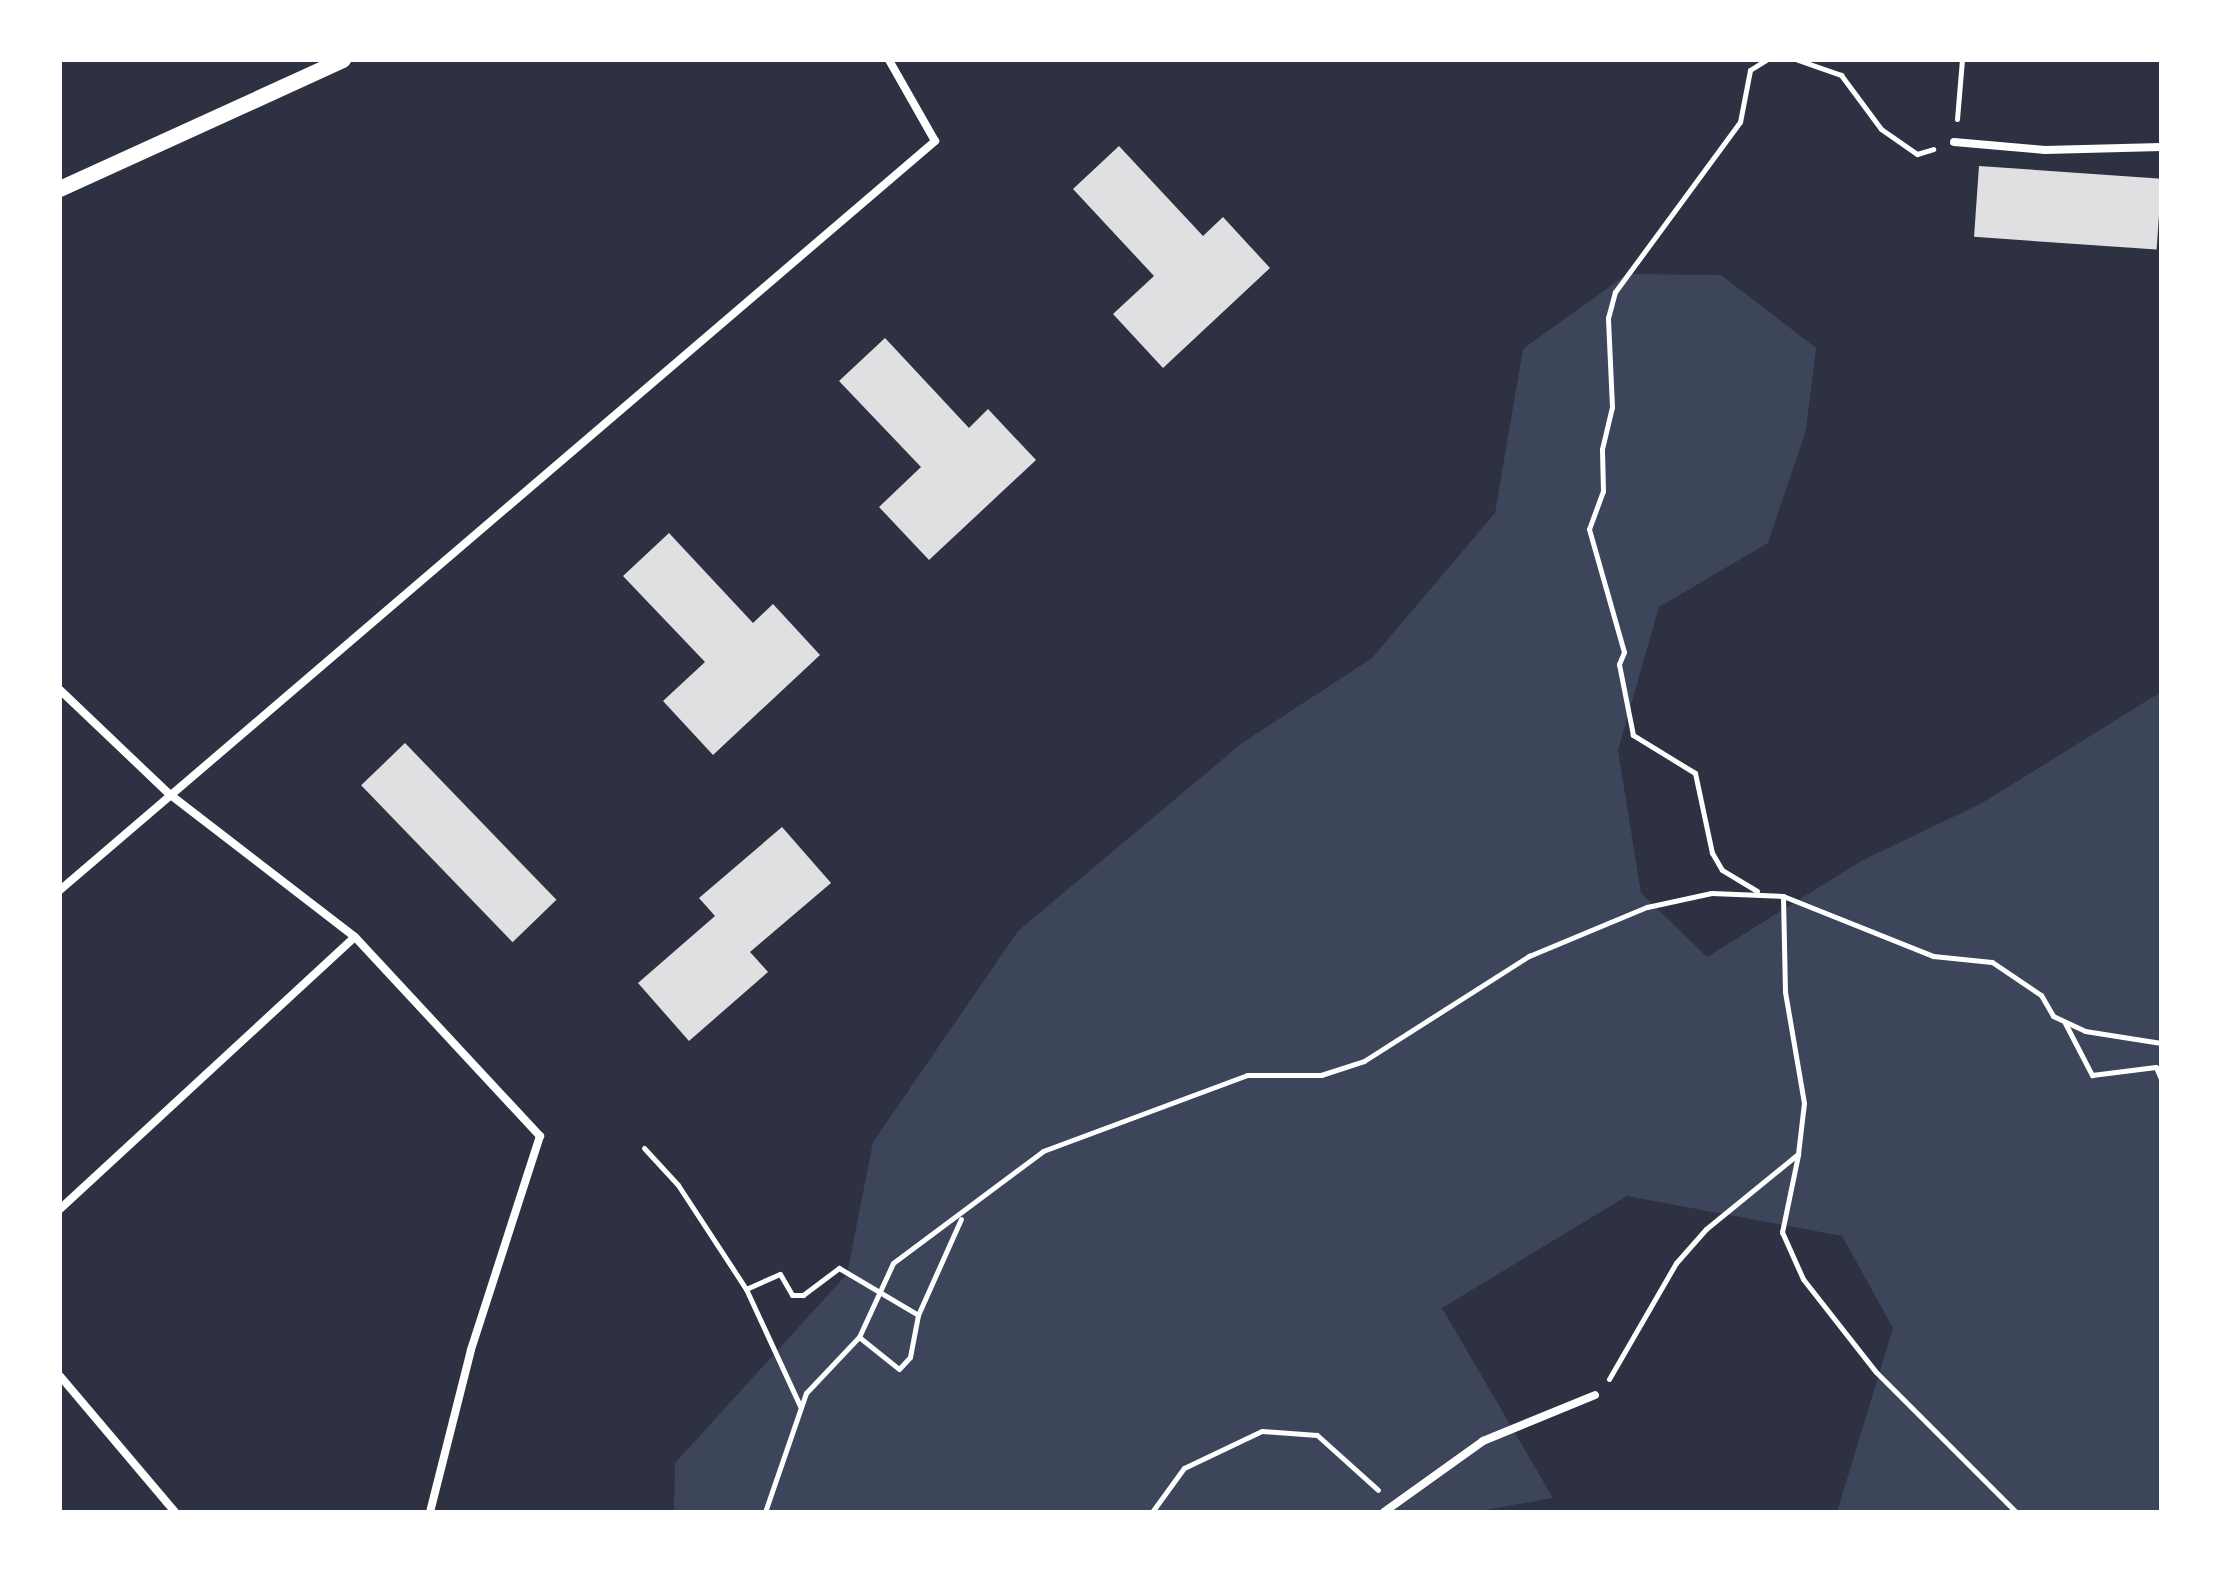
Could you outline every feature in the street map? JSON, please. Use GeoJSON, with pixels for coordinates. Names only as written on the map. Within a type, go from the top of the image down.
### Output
{"type":"FeatureCollection","features":[{"type":"Feature","properties":{"kind":"main road"},"geometry":{"type":"LineString","coordinates":[[60,189],[343,60]]}},
{"type":"Feature","properties":{"kind":"street"},"geometry":{"type":"LineString","coordinates":[[60,890],[168,793],[935,141],[889,60]]}},
{"type":"Feature","properties":{"kind":"street"},"geometry":{"type":"LineString","coordinates":[[1954,142],[2045,150],[2161,147]]}},
{"type":"Feature","properties":{"kind":"street"},"geometry":{"type":"LineString","coordinates":[[60,690],[168,793],[355,937],[540,1136],[471,1350],[430,1512]]}},
{"type":"Feature","properties":{"kind":"street"},"geometry":{"type":"LineString","coordinates":[[60,1209],[355,937]]}},
{"type":"Feature","properties":{"kind":"street"},"geometry":{"type":"LineString","coordinates":[[60,1376],[175,1512]]}},
{"type":"Feature","properties":{"kind":"street"},"geometry":{"type":"LineString","coordinates":[[1384,1512],[1483,1441],[1595,1395]]}},
{"type":"Feature","properties":{"kind":"path"},"geometry":{"type":"LineString","coordinates":[[1758,892],[1722,870],[1712,853],[1695,773],[1633,735],[1619,664],[1624,652],[1589,529],[1603,491],[1602,449],[1612,407],[1608,318],[1615,292],[1740,122],[1750,70],[1766,60]]}},
{"type":"Feature","properties":{"kind":"path"},"geometry":{"type":"LineString","coordinates":[[1798,60],[1841,75],[1881,129],[1917,154],[1954,142],[1962,60]]}},
{"type":"Feature","properties":{"kind":"path"},"geometry":{"type":"LineString","coordinates":[[765,1512],[801,1406],[859,1337],[876,1292],[893,1263],[961,1219],[1043,1151],[1247,1075],[1321,1075],[1364,1061],[1529,956],[1647,907],[1758,892],[1783,896],[1933,956],[1992,962],[2021,978],[2065,1023],[2092,1075],[2156,1067],[2161,1079]]}},
{"type":"Feature","properties":{"kind":"path"},"geometry":{"type":"LineString","coordinates":[[1783,896],[1785,992],[1804,1103],[1798,1154],[1782,1232],[1803,1279],[1876,1372],[2016,1512]]}},
{"type":"Feature","properties":{"kind":"path"},"geometry":{"type":"LineString","coordinates":[[2065,1023],[2161,1043]]}},
{"type":"Feature","properties":{"kind":"path"},"geometry":{"type":"LineString","coordinates":[[644,1148],[678,1185],[746,1289],[801,1406]]}},
{"type":"Feature","properties":{"kind":"path"},"geometry":{"type":"LineString","coordinates":[[1595,1395],[1619,1368],[1676,1263],[1706,1229],[1798,1154]]}},
{"type":"Feature","properties":{"kind":"path"},"geometry":{"type":"LineString","coordinates":[[859,1337],[899,1369],[910,1357],[918,1315],[961,1219]]}},
{"type":"Feature","properties":{"kind":"path"},"geometry":{"type":"LineString","coordinates":[[746,1289],[780,1274],[792,1295],[803,1295],[839,1268],[918,1315]]}},
{"type":"Feature","properties":{"kind":"path"},"geometry":{"type":"LineString","coordinates":[[1152,1512],[1184,1468],[1262,1431],[1296,1430],[1345,1454],[1392,1506]]}},
{"type":"Feature","properties":{"kind":"shaded area"},"geometry":{"type":"Polygon","coordinates":[[[1627,274],[1721,275],[1816,348],[1806,430],[1768,543],[1659,607],[1618,750],[1641,893],[1707,957],[1861,861],[1982,803],[2161,692],[2161,1512],[1837,1512],[1893,1328],[1842,1236],[1627,1196],[1442,1308],[1553,1498],[1474,1512],[674,1512],[675,1463],[847,1274],[873,1142],[1018,931],[1242,743],[1372,658],[1495,513],[1523,349],[1627,274]]]}},
{"type":"Feature","properties":{"kind":"building"},"geometry":{"type":"Polygon","coordinates":[[[1119,146],[1203,236],[1223,217],[1270,268],[1163,368],[1113,314],[1154,276],[1073,189],[1119,146]]]}},
{"type":"Feature","properties":{"kind":"building"},"geometry":{"type":"Polygon","coordinates":[[[1979,166],[2161,179],[2157,250],[1974,237],[1979,166]]]}},
{"type":"Feature","properties":{"kind":"building"},"geometry":{"type":"Polygon","coordinates":[[[885,338],[969,428],[988,409],[1036,460],[929,560],[879,507],[921,467],[839,381],[885,338]]]}},
{"type":"Feature","properties":{"kind":"building"},"geometry":{"type":"Polygon","coordinates":[[[669,533],[753,623],[773,604],[820,655],[713,755],[663,701],[705,662],[623,576],[669,533]]]}},
{"type":"Feature","properties":{"kind":"building"},"geometry":{"type":"Polygon","coordinates":[[[405,743],[556,900],[513,942],[361,785],[405,743]]]}},
{"type":"Feature","properties":{"kind":"building"},"geometry":{"type":"Polygon","coordinates":[[[782,827],[831,883],[750,952],[768,972],[689,1041],[638,983],[715,916],[699,898],[782,827]]]}}]}
